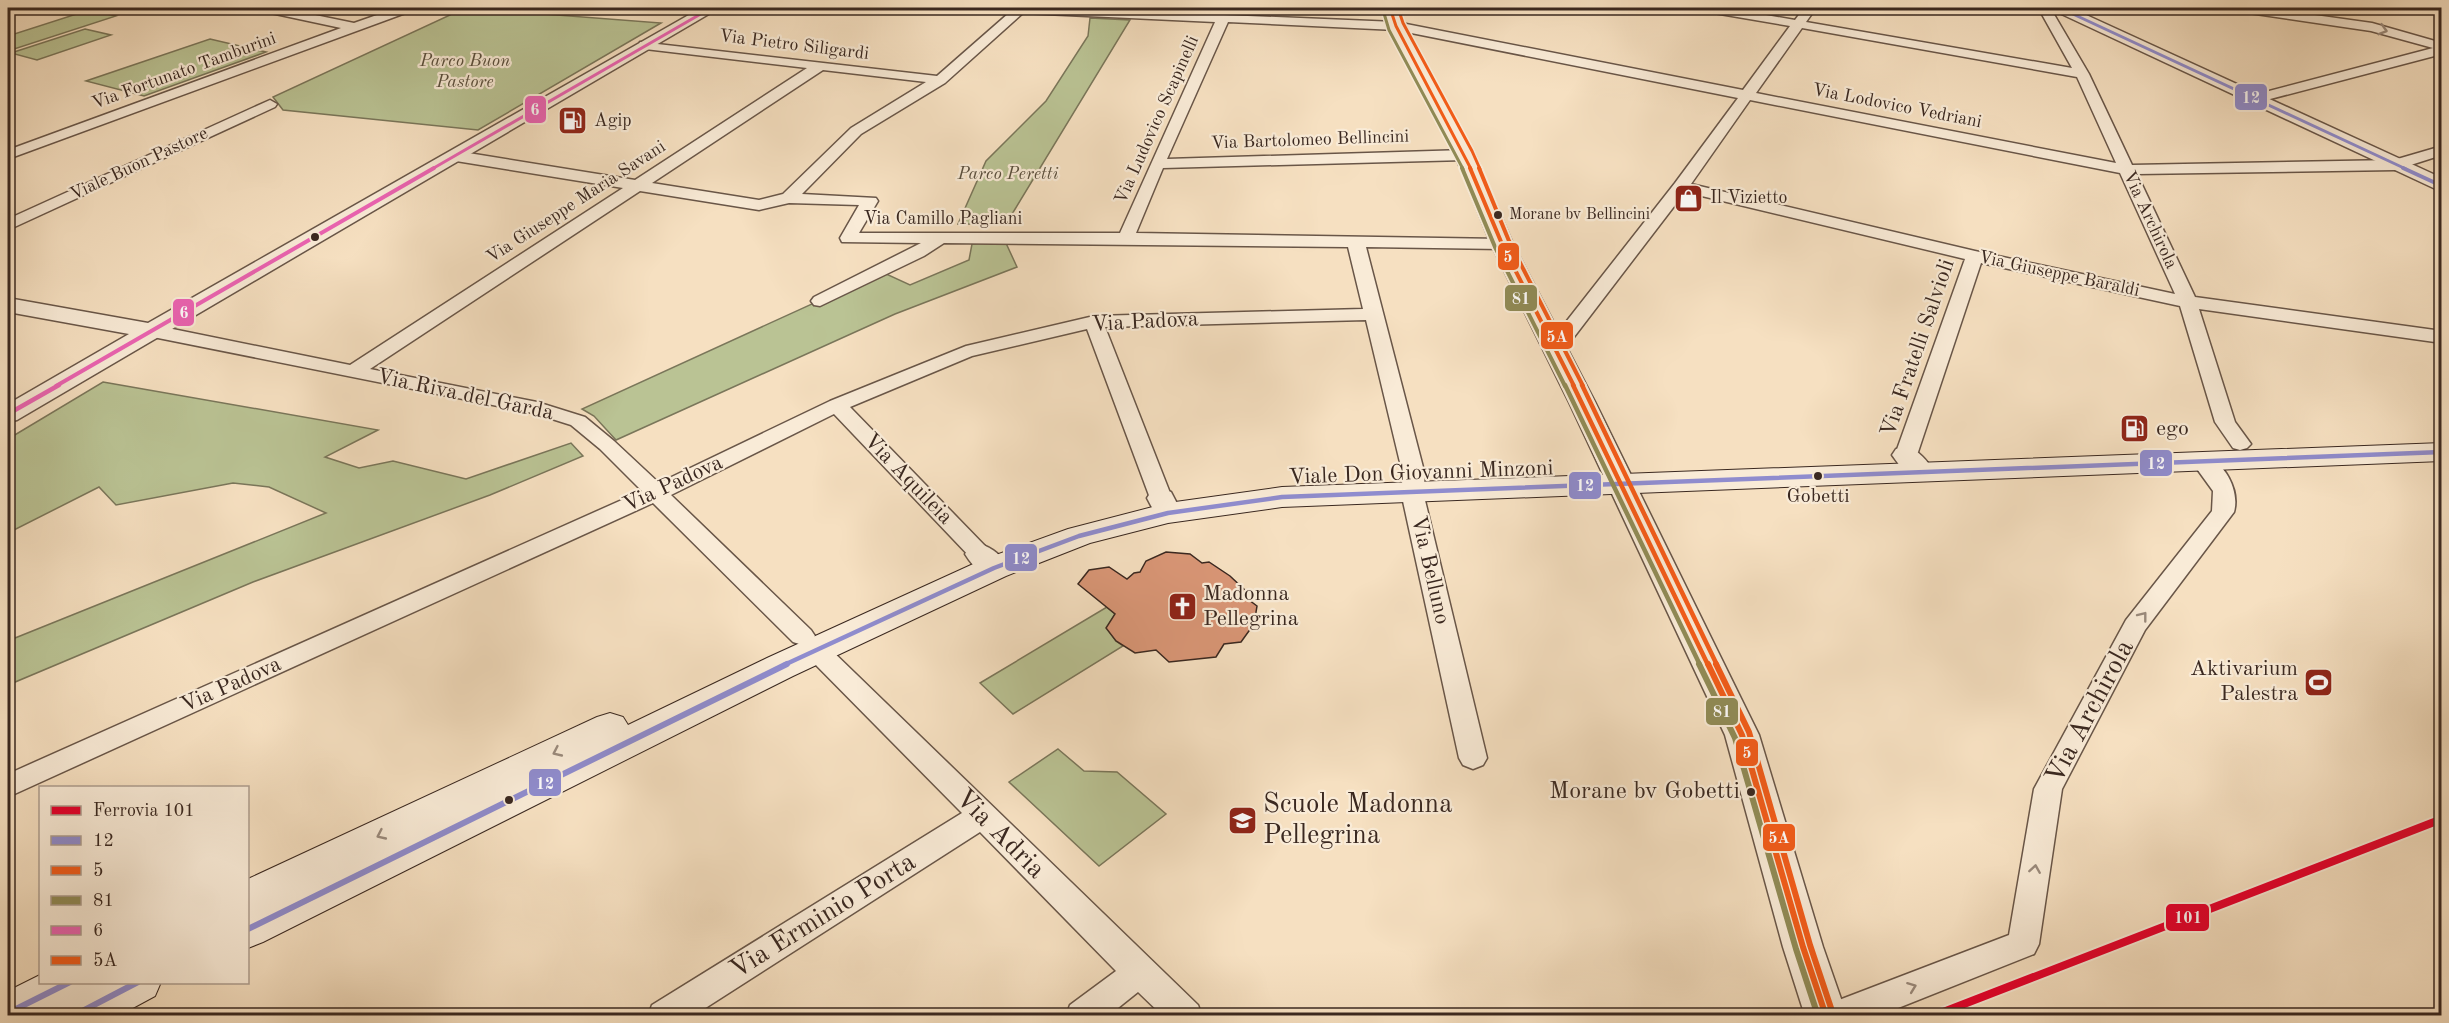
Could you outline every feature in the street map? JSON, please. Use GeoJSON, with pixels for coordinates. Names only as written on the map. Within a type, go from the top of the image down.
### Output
{"type":"FeatureCollection","features":[{"type":"Feature","properties":{"kind":"main road"},"geometry":{"type":"LineString","coordinates":[[1913,464],[2240,444],[2442,439]]}},
{"type":"Feature","properties":{"kind":"main road"},"geometry":{"type":"LineString","coordinates":[[1913,464],[2203,462],[2442,452]]}},
{"type":"Feature","properties":{"kind":"main road","name":"Viale Don Giovanni Minzoni"},"geometry":{"type":"LineString","coordinates":[[249,899],[987,561],[1078,536],[1164,506],[1282,497],[1413,483],[1913,464]]}},
{"type":"Feature","properties":{"kind":"main road","name":"Viale Don Giovanni Minzoni"},"geometry":{"type":"LineString","coordinates":[[249,928],[809,643]]}},
{"type":"Feature","properties":{"kind":"main road"},"geometry":{"type":"LineString","coordinates":[[8,1013],[67,984]]}},
{"type":"Feature","properties":{"kind":"main road"},"geometry":{"type":"LineString","coordinates":[[72,1016],[135,984]]}},
{"type":"Feature","properties":{"kind":"street"},"geometry":{"type":"LineString","coordinates":[[266,8],[354,27]]}},
{"type":"Feature","properties":{"kind":"street","name":"Via Fortunato Tamburini"},"geometry":{"type":"LineString","coordinates":[[8,155],[407,8]]}},
{"type":"Feature","properties":{"kind":"street"},"geometry":{"type":"LineString","coordinates":[[8,414],[711,8]]}},
{"type":"Feature","properties":{"kind":"street","name":"Via Lodovico Vedriani"},"geometry":{"type":"LineString","coordinates":[[982,8],[1223,18],[1393,17],[1744,96],[2127,171],[2396,165],[2442,150]]}},
{"type":"Feature","properties":{"kind":"street"},"geometry":{"type":"LineString","coordinates":[[1708,8],[2082,74]]}},
{"type":"Feature","properties":{"kind":"street"},"geometry":{"type":"LineString","coordinates":[[1554,350],[1681,186],[1744,96],[1810,8]]}},
{"type":"Feature","properties":{"kind":"street","name":"Via Archirola"},"geometry":{"type":"LineString","coordinates":[[2051,8],[2045,9],[2082,74],[2188,302],[2225,422],[2240,444]]}},
{"type":"Feature","properties":{"kind":"street"},"geometry":{"type":"LineString","coordinates":[[2060,8],[2442,186]]}},
{"type":"Feature","properties":{"kind":"street"},"geometry":{"type":"LineString","coordinates":[[2242,8],[2372,27],[2442,49]]}},
{"type":"Feature","properties":{"kind":"street"},"geometry":{"type":"LineString","coordinates":[[789,198],[856,131],[940,80],[1020,10]]}},
{"type":"Feature","properties":{"kind":"street"},"geometry":{"type":"LineString","coordinates":[[1393,17],[1465,155],[1502,244],[1582,402],[1742,735],[1803,946],[1826,1016]]}},
{"type":"Feature","properties":{"kind":"street","name":"Via Ludovico Scapinelli"},"geometry":{"type":"LineString","coordinates":[[1126,238],[1156,164],[1223,18]]}},
{"type":"Feature","properties":{"kind":"street","name":"Via Pietro Siligardi"},"geometry":{"type":"LineString","coordinates":[[645,45],[940,80]]}},
{"type":"Feature","properties":{"kind":"street"},"geometry":{"type":"LineString","coordinates":[[2255,99],[2442,49]]}},
{"type":"Feature","properties":{"kind":"street","name":"Via Giuseppe Maria Savani"},"geometry":{"type":"LineString","coordinates":[[353,371],[820,66]]}},
{"type":"Feature","properties":{"kind":"street","name":"Viale Buon Pastore"},"geometry":{"type":"LineString","coordinates":[[8,225],[270,104]]}},
{"type":"Feature","properties":{"kind":"street","name":"Via Bartolomeo Bellincini"},"geometry":{"type":"LineString","coordinates":[[1156,164],[1465,155]]}},
{"type":"Feature","properties":{"kind":"street","name":"Via Camillo Pagliani"},"geometry":{"type":"LineString","coordinates":[[456,156],[759,205],[789,198],[870,201],[848,238],[1126,238],[1502,244]]}},
{"type":"Feature","properties":{"kind":"street","name":"Via Giuseppe Baraldi"},"geometry":{"type":"LineString","coordinates":[[1681,186],[1974,256],[2188,302],[2442,337]]}},
{"type":"Feature","properties":{"kind":"street"},"geometry":{"type":"LineString","coordinates":[[820,301],[940,239]]}},
{"type":"Feature","properties":{"kind":"street","name":"Via Belluno"},"geometry":{"type":"LineString","coordinates":[[1356,243],[1413,483],[1473,758]]}},
{"type":"Feature","properties":{"kind":"street","name":"Via Fratelli Salvioli"},"geometry":{"type":"LineString","coordinates":[[1913,464],[1974,256]]}},
{"type":"Feature","properties":{"kind":"street"},"geometry":{"type":"LineString","coordinates":[[8,305],[153,332]]}},
{"type":"Feature","properties":{"kind":"street","name":"Via Padova"},"geometry":{"type":"LineString","coordinates":[[8,786],[657,493],[837,405],[966,352],[1094,322],[1372,314]]}},
{"type":"Feature","properties":{"kind":"street"},"geometry":{"type":"LineString","coordinates":[[1094,322],[1164,506]]}},
{"type":"Feature","properties":{"kind":"street","name":"Via Riva del Garda"},"geometry":{"type":"LineString","coordinates":[[153,332],[537,408],[578,421],[657,493],[809,643]]}},
{"type":"Feature","properties":{"kind":"street","name":"Via Aquileia"},"geometry":{"type":"LineString","coordinates":[[837,405],[987,561]]}},
{"type":"Feature","properties":{"kind":"street","name":"Via Archirola"},"geometry":{"type":"LineString","coordinates":[[1838,1016],[2023,944],[2048,789],[2135,626],[2223,512],[2227,500],[2225,490],[2203,462]]}},
{"type":"Feature","properties":{"kind":"street","name":"Via Adria"},"geometry":{"type":"LineString","coordinates":[[809,643],[981,816],[1186,1016]]}},
{"type":"Feature","properties":{"kind":"street","name":"Via Erminio Porta"},"geometry":{"type":"LineString","coordinates":[[664,1016],[981,816]]}},
{"type":"Feature","properties":{"kind":"street"},"geometry":{"type":"LineString","coordinates":[[1082,1016],[1139,972]]}},
{"type":"Feature","properties":{"kind":"green space","name":"Parco Buon Pastore"},"geometry":{"type":"Polygon","coordinates":[[[465,8],[661,23],[478,130],[283,110],[273,97],[465,8]]]}},
{"type":"Feature","properties":{"kind":"green space"},"geometry":{"type":"Polygon","coordinates":[[[89,10],[116,16],[8,51],[8,36],[89,10]]]}},
{"type":"Feature","properties":{"kind":"green space","name":"Parco Peretti"},"geometry":{"type":"Polygon","coordinates":[[[1090,18],[1130,20],[1006,224],[958,224],[986,161],[1046,101],[1088,36],[1090,18]]]}},
{"type":"Feature","properties":{"kind":"green space"},"geometry":{"type":"Polygon","coordinates":[[[85,29],[111,35],[37,60],[11,53],[85,29]]]}},
{"type":"Feature","properties":{"kind":"green space"},"geometry":{"type":"Polygon","coordinates":[[[210,39],[266,52],[144,96],[86,81],[210,39]]]}},
{"type":"Feature","properties":{"kind":"green space"},"geometry":{"type":"Polygon","coordinates":[[[1005,241],[1017,267],[895,314],[616,440],[594,416],[582,409],[882,272],[910,285],[969,260],[972,244],[1005,241]]]}},
{"type":"Feature","properties":{"kind":"green space"},"geometry":{"type":"Polygon","coordinates":[[[103,382],[378,430],[325,457],[359,468],[393,461],[466,479],[571,443],[583,456],[490,495],[253,582],[8,685],[8,626],[15,638],[326,513],[269,487],[233,483],[116,505],[99,487],[8,533],[8,439],[103,382]]]}},
{"type":"Feature","properties":{"kind":"green space"},"geometry":{"type":"Polygon","coordinates":[[[1107,607],[1115,614],[1107,628],[1116,641],[1123,646],[1013,714],[980,683],[1107,607]]]}},
{"type":"Feature","properties":{"kind":"green space"},"geometry":{"type":"Polygon","coordinates":[[[1058,749],[1084,771],[1117,772],[1166,814],[1099,866],[1009,782],[1058,749]]]}},
{"type":"Feature","properties":{"kind":"building","name":"Madonna Pellegrina"},"geometry":{"type":"Polygon","coordinates":[[[1166,552],[1190,554],[1202,563],[1209,562],[1230,576],[1247,592],[1245,597],[1257,606],[1254,624],[1241,642],[1224,644],[1216,657],[1169,662],[1156,650],[1135,653],[1116,641],[1106,628],[1115,614],[1078,584],[1089,570],[1109,567],[1127,579],[1134,573],[1140,572],[1146,561],[1166,552]]]}},
{"type":"Feature","properties":{"kind":"rail line","name":"101"},"geometry":{"type":"LineString","coordinates":[[1933,1016],[2442,819]]}},
{"type":"Feature","properties":{"kind":"transit line","name":"6"},"geometry":{"type":"LineString","coordinates":[[8,414],[711,8]]}},
{"type":"Feature","properties":{"kind":"transit line","name":"5"},"geometry":{"type":"LineString","coordinates":[[1390,8],[1396,26],[1465,155],[1502,244],[1582,402],[1742,735],[1803,947],[1826,1016]]}},
{"type":"Feature","properties":{"kind":"transit line","name":"5A"},"geometry":{"type":"LineString","coordinates":[[1398,8],[1403,23],[1472,151],[1509,241],[1589,399],[1749,732],[1810,945],[1833,1014]]}},
{"type":"Feature","properties":{"kind":"transit line","name":"12"},"geometry":{"type":"LineString","coordinates":[[2060,8],[2442,186]]}},
{"type":"Feature","properties":{"kind":"transit line","name":"81"},"geometry":{"type":"LineString","coordinates":[[1383,10],[1389,30],[1458,158],[1495,247],[1575,405],[1735,738],[1796,949],[1818,1016]]}},
{"type":"Feature","properties":{"kind":"transit line","name":"12"},"geometry":{"type":"LineString","coordinates":[[249,929],[780,667],[994,568],[1079,536],[1168,513],[1282,497],[2442,452]]}},
{"type":"Feature","properties":{"kind":"transit line","name":"12"},"geometry":{"type":"LineString","coordinates":[[8,1013],[66,984]]}},
{"type":"Feature","properties":{"kind":"transit line","name":"12"},"geometry":{"type":"LineString","coordinates":[[73,1016],[134,984]]}},
{"type":"Feature","properties":{"kind":"place","name":"Agip"},"geometry":{"type":"Point","coordinates":[573,121]}},
{"type":"Feature","properties":{"kind":"place","name":"Il Vizietto"},"geometry":{"type":"Point","coordinates":[1689,198]}},
{"type":"Feature","properties":{"kind":"place","name":"Morane bv Bellincini"},"geometry":{"type":"Point","coordinates":[1498,215]}},
{"type":"Feature","properties":{"kind":"place","name":"ego"},"geometry":{"type":"Point","coordinates":[2135,429]}},
{"type":"Feature","properties":{"kind":"place","name":"Gobetti"},"geometry":{"type":"Point","coordinates":[1818,476]}},
{"type":"Feature","properties":{"kind":"place","name":"Madonna Pellegrina"},"geometry":{"type":"Point","coordinates":[1182,607]}},
{"type":"Feature","properties":{"kind":"place","name":"Aktivarium Palestra"},"geometry":{"type":"Point","coordinates":[2319,682]}},
{"type":"Feature","properties":{"kind":"place","name":"Morane bv Gobetti"},"geometry":{"type":"Point","coordinates":[1751,792]}},
{"type":"Feature","properties":{"kind":"place","name":"Scuole Madonna Pellegrina"},"geometry":{"type":"Point","coordinates":[1242,820]}}]}
